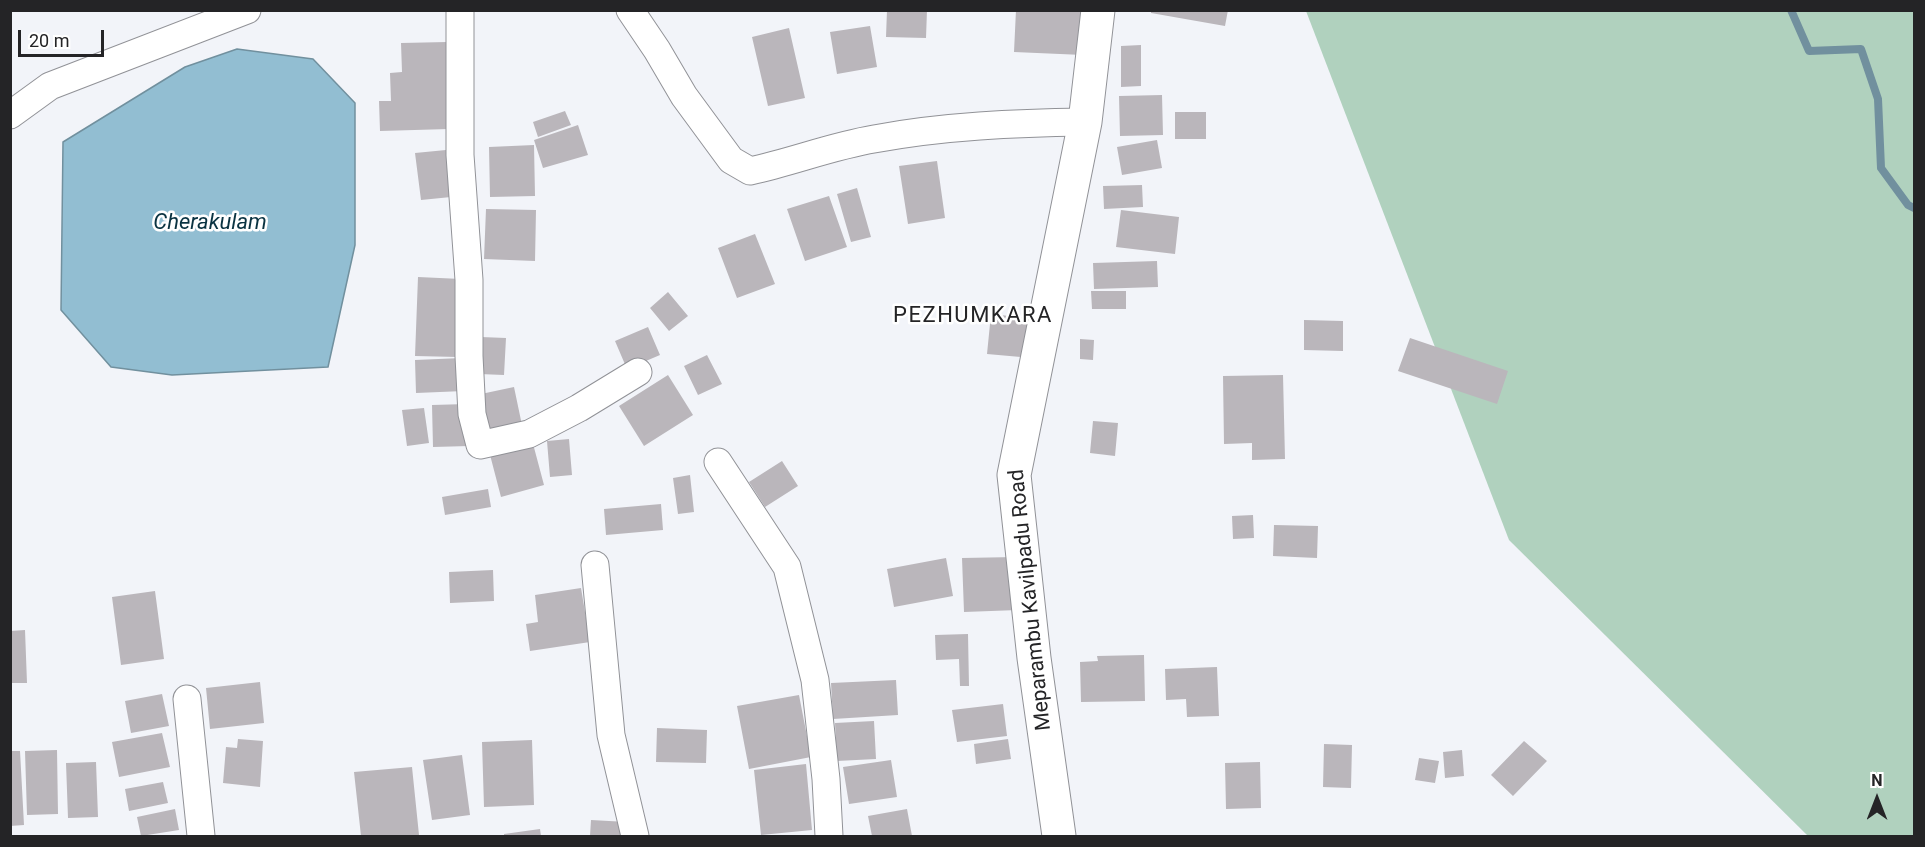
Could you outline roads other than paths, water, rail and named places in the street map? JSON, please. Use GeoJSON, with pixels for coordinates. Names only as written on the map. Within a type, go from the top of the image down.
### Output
{"type":"FeatureCollection","features":[{"type":"Feature","properties":{"kind":"main road","name":"Meparambu Kavilpadu Road"},"geometry":{"type":"LineString","coordinates":[[1059,837],[1034,658],[1014,475],[1085,122],[1098,10]]}},
{"type":"Feature","properties":{"kind":"street"},"geometry":{"type":"LineString","coordinates":[[10,115],[50,86],[247,10]]}},
{"type":"Feature","properties":{"kind":"street"},"geometry":{"type":"LineString","coordinates":[[459,10],[460,155],[468,280],[472,414],[480,445],[529,434],[579,408],[638,372]]}},
{"type":"Feature","properties":{"kind":"street"},"geometry":{"type":"LineString","coordinates":[[630,10],[684,96],[731,160],[750,171],[874,139],[956,129],[1085,122]]}},
{"type":"Feature","properties":{"kind":"street"},"geometry":{"type":"LineString","coordinates":[[718,462],[787,567],[815,680],[826,778],[829,837]]}},
{"type":"Feature","properties":{"kind":"street"},"geometry":{"type":"LineString","coordinates":[[595,565],[611,735],[635,837]]}},
{"type":"Feature","properties":{"kind":"street"},"geometry":{"type":"LineString","coordinates":[[187,699],[201,837]]}},
{"type":"Feature","properties":{"kind":"water","name":"Cherakulam"},"geometry":{"type":"Polygon","coordinates":[[[237,49],[313,59],[355,103],[355,245],[328,367],[172,375],[111,367],[61,310],[63,142],[185,67],[237,49]]]}},
{"type":"Feature","properties":{"kind":"waterway"},"geometry":{"type":"LineString","coordinates":[[1791,10],[1809,51],[1861,49],[1878,99],[1881,168],[1908,205],[1914,208]]}},
{"type":"Feature","properties":{"kind":"district","name":"PEZHUMKARA"},"geometry":{"type":"Point","coordinates":[973,316]}}]}
